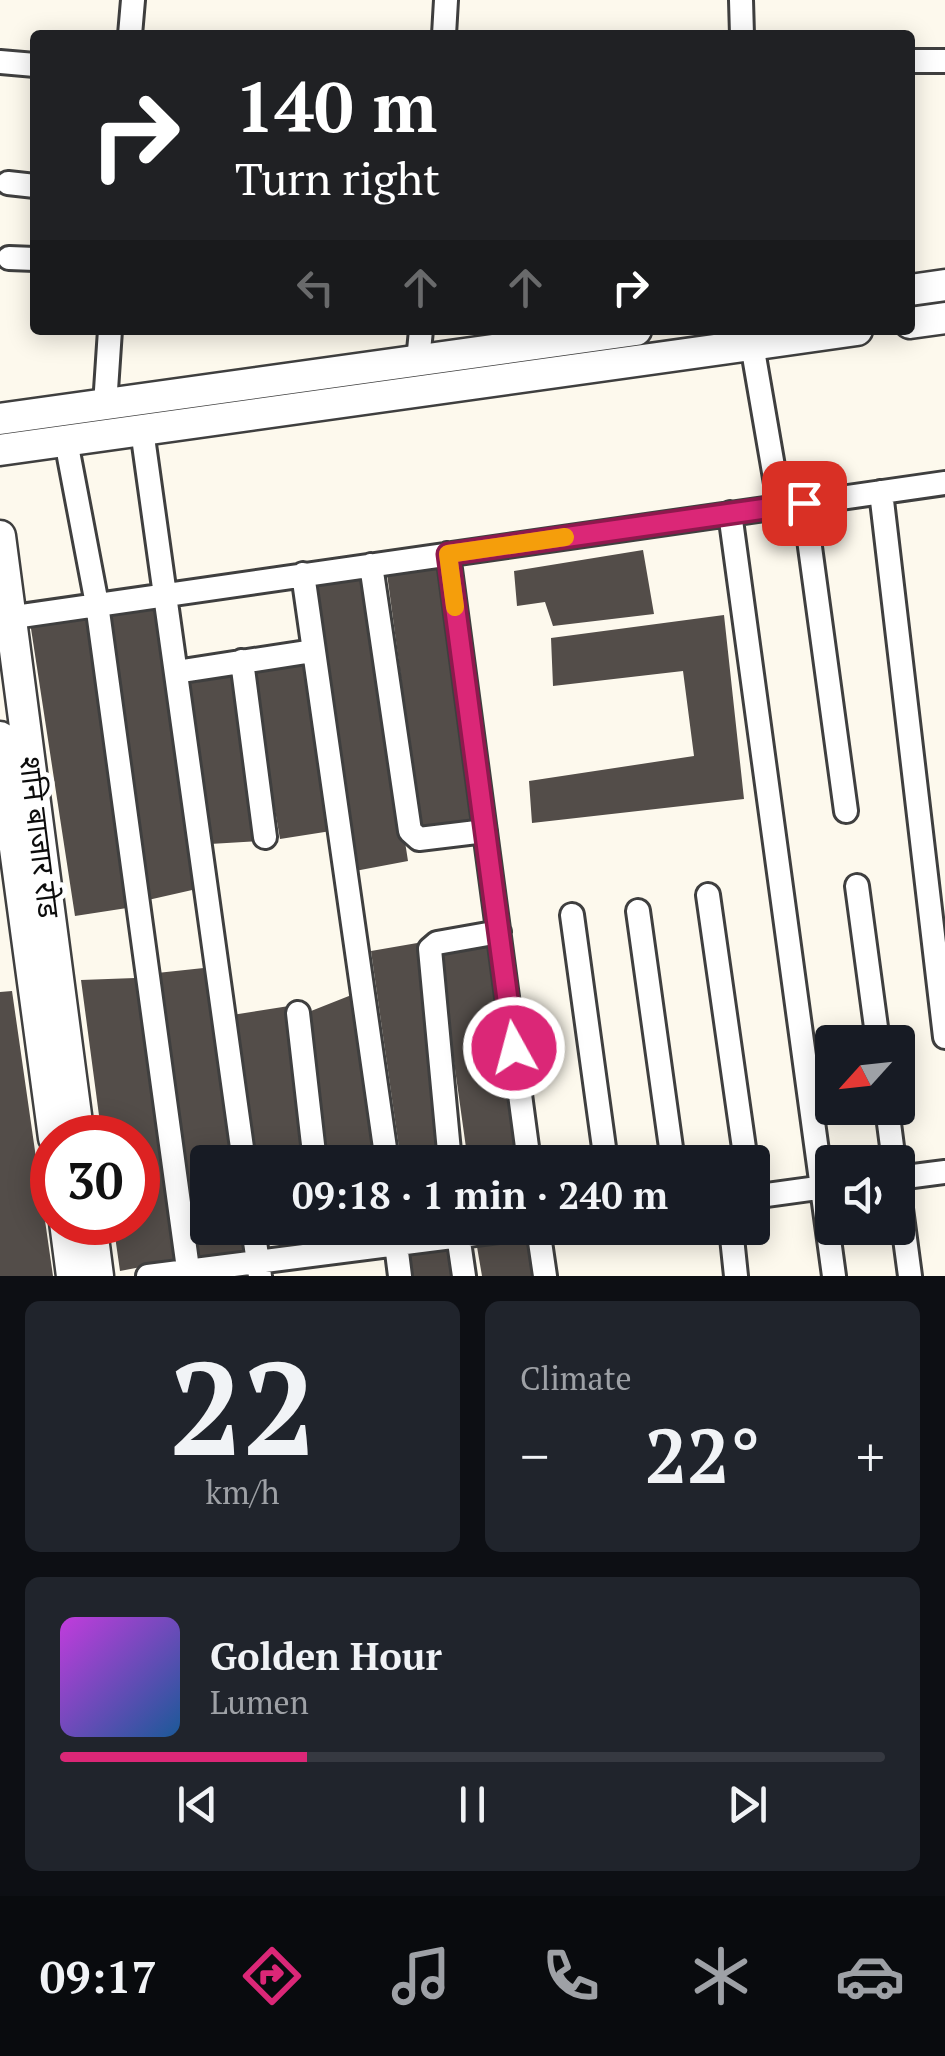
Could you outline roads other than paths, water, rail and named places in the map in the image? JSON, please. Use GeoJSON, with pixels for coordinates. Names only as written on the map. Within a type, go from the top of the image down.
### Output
{"type":"FeatureCollection","features":[{"type":"Feature","properties":{"kind":"street"},"geometry":{"type":"LineString","coordinates":[[130,30],[133,0]]}},
{"type":"Feature","properties":{"kind":"street"},"geometry":{"type":"LineString","coordinates":[[444,30],[446,0]]}},
{"type":"Feature","properties":{"kind":"street"},"geometry":{"type":"LineString","coordinates":[[741,0],[742,30]]}},
{"type":"Feature","properties":{"kind":"street"},"geometry":{"type":"LineString","coordinates":[[915,61],[945,61]]}},
{"type":"Feature","properties":{"kind":"street"},"geometry":{"type":"LineString","coordinates":[[0,62],[30,65]]}},
{"type":"Feature","properties":{"kind":"street"},"geometry":{"type":"LineString","coordinates":[[8,183],[30,185]]}},
{"type":"Feature","properties":{"kind":"street"},"geometry":{"type":"LineString","coordinates":[[8,258],[30,259]]}},
{"type":"Feature","properties":{"kind":"street"},"geometry":{"type":"LineString","coordinates":[[915,289],[945,285]]}},
{"type":"Feature","properties":{"kind":"street"},"geometry":{"type":"LineString","coordinates":[[915,321],[945,318]]}},
{"type":"Feature","properties":{"kind":"street"},"geometry":{"type":"LineString","coordinates":[[105,405],[110,335]]}},
{"type":"Feature","properties":{"kind":"street"},"geometry":{"type":"LineString","coordinates":[[418,362],[421,335]]}},
{"type":"Feature","properties":{"kind":"street"},"geometry":{"type":"LineString","coordinates":[[0,419],[602,335]]}},
{"type":"Feature","properties":{"kind":"street"},"geometry":{"type":"LineString","coordinates":[[0,450],[782,335]]}},
{"type":"Feature","properties":{"kind":"street"},"geometry":{"type":"LineString","coordinates":[[752,337],[780,506]]}},
{"type":"Feature","properties":{"kind":"street"},"geometry":{"type":"LineString","coordinates":[[142,430],[242,1145]]}},
{"type":"Feature","properties":{"kind":"street"},"geometry":{"type":"LineString","coordinates":[[66,441],[97,604],[189,1274]]}},
{"type":"Feature","properties":{"kind":"street"},"geometry":{"type":"LineString","coordinates":[[5,618],[881,492],[944,488]]}},
{"type":"Feature","properties":{"kind":"street"},"geometry":{"type":"LineString","coordinates":[[881,492],[945,1037]]}},
{"type":"Feature","properties":{"kind":"street"},"geometry":{"type":"LineString","coordinates":[[804,503],[846,811]]}},
{"type":"Feature","properties":{"kind":"street"},"geometry":{"type":"LineString","coordinates":[[730,513],[821,1145]]}},
{"type":"Feature","properties":{"kind":"street","name":"शनि बाजार रोड"},"geometry":{"type":"LineString","coordinates":[[0,536],[5,618],[76,1115]]}},
{"type":"Feature","properties":{"kind":"street"},"geometry":{"type":"LineString","coordinates":[[448,554],[528,1145]]}},
{"type":"Feature","properties":{"kind":"street"},"geometry":{"type":"LineString","coordinates":[[371,565],[410,831],[418,839],[485,831]]}},
{"type":"Feature","properties":{"kind":"street"},"geometry":{"type":"LineString","coordinates":[[303,574],[385,1145]]}},
{"type":"Feature","properties":{"kind":"street"},"geometry":{"type":"LineString","coordinates":[[176,672],[313,651]]}},
{"type":"Feature","properties":{"kind":"street"},"geometry":{"type":"LineString","coordinates":[[242,662],[265,836]]}},
{"type":"Feature","properties":{"kind":"street","name":"शनि बाजार रोड"},"geometry":{"type":"LineString","coordinates":[[0,737],[51,1115]]}},
{"type":"Feature","properties":{"kind":"street"},"geometry":{"type":"LineString","coordinates":[[857,886],[876,1025]]}},
{"type":"Feature","properties":{"kind":"street"},"geometry":{"type":"LineString","coordinates":[[708,895],[744,1145]]}},
{"type":"Feature","properties":{"kind":"street"},"geometry":{"type":"LineString","coordinates":[[638,912],[671,1145]]}},
{"type":"Feature","properties":{"kind":"street"},"geometry":{"type":"LineString","coordinates":[[572,915],[604,1145]]}},
{"type":"Feature","properties":{"kind":"street"},"geometry":{"type":"LineString","coordinates":[[448,1145],[430,949],[437,943],[499,932]]}},
{"type":"Feature","properties":{"kind":"street"},"geometry":{"type":"LineString","coordinates":[[298,1013],[313,1145]]}},
{"type":"Feature","properties":{"kind":"street"},"geometry":{"type":"LineString","coordinates":[[915,1176],[945,1172]]}},
{"type":"Feature","properties":{"kind":"street"},"geometry":{"type":"LineString","coordinates":[[770,1195],[815,1189]]}},
{"type":"Feature","properties":{"kind":"street"},"geometry":{"type":"LineString","coordinates":[[68,1245],[72,1276]]}},
{"type":"Feature","properties":{"kind":"street"},"geometry":{"type":"LineString","coordinates":[[94,1245],[98,1276]]}},
{"type":"Feature","properties":{"kind":"street"},"geometry":{"type":"LineString","coordinates":[[324,1245],[325,1253]]}},
{"type":"Feature","properties":{"kind":"street"},"geometry":{"type":"LineString","coordinates":[[148,1276],[259,1269],[358,1245]]}},
{"type":"Feature","properties":{"kind":"street"},"geometry":{"type":"LineString","coordinates":[[396,1245],[400,1276]]}},
{"type":"Feature","properties":{"kind":"street"},"geometry":{"type":"LineString","coordinates":[[459,1245],[464,1276]]}},
{"type":"Feature","properties":{"kind":"street"},"geometry":{"type":"LineString","coordinates":[[540,1245],[545,1276]]}},
{"type":"Feature","properties":{"kind":"street"},"geometry":{"type":"LineString","coordinates":[[733,1245],[736,1276]]}},
{"type":"Feature","properties":{"kind":"street"},"geometry":{"type":"LineString","coordinates":[[832,1245],[834,1276]]}},
{"type":"Feature","properties":{"kind":"street"},"geometry":{"type":"LineString","coordinates":[[906,1245],[910,1276]]}}]}
